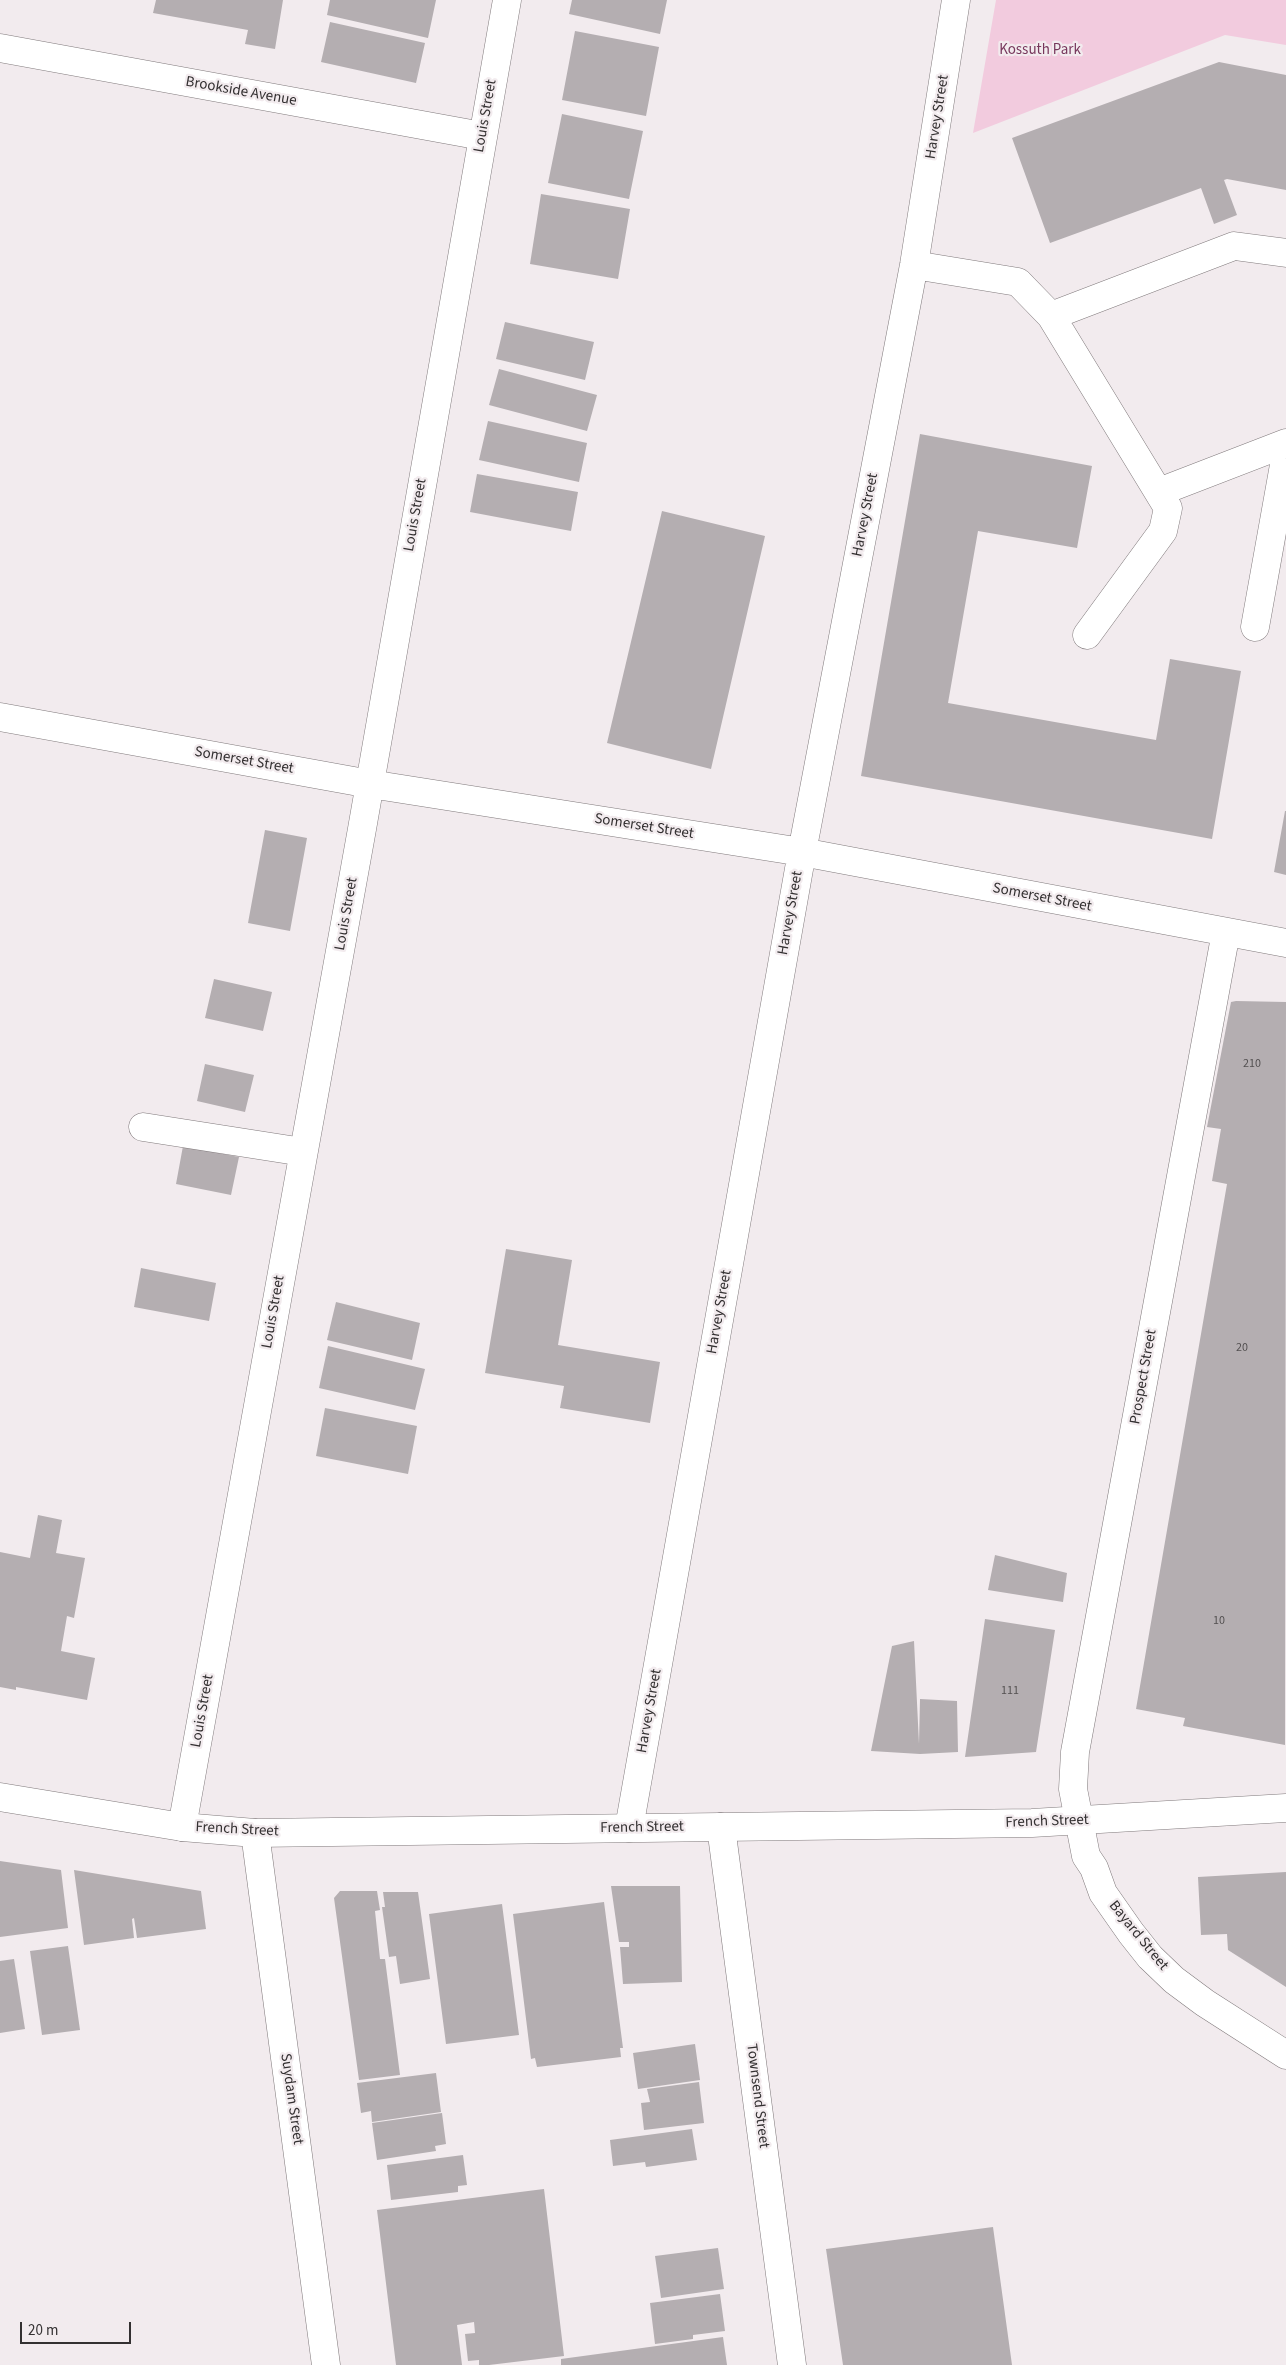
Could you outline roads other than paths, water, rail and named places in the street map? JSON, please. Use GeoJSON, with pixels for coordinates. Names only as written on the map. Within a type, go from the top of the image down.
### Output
{"type":"FeatureCollection","features":[{"type":"Feature","properties":{"kind":"street","name":"Louis Street"},"geometry":{"type":"LineString","coordinates":[[182,1827],[370,784],[507,0]]}},
{"type":"Feature","properties":{"kind":"street","name":"Harvey Street"},"geometry":{"type":"LineString","coordinates":[[629,1828],[802,852],[914,265],[956,0]]}},
{"type":"Feature","properties":{"kind":"street","name":"Brookside Avenue"},"geometry":{"type":"LineString","coordinates":[[0,48],[482,136]]}},
{"type":"Feature","properties":{"kind":"street"},"geometry":{"type":"LineString","coordinates":[[1051,316],[1234,246],[1286,253]]}},
{"type":"Feature","properties":{"kind":"street"},"geometry":{"type":"LineString","coordinates":[[914,265],[1018,282],[1051,316],[1168,508],[1163,531],[1087,635]]}},
{"type":"Feature","properties":{"kind":"street"},"geometry":{"type":"LineString","coordinates":[[1159,492],[1286,443]]}},
{"type":"Feature","properties":{"kind":"street"},"geometry":{"type":"LineString","coordinates":[[1255,627],[1286,454]]}},
{"type":"Feature","properties":{"kind":"street","name":"Somerset Street"},"geometry":{"type":"LineString","coordinates":[[0,717],[370,784],[802,852],[1286,943]]}},
{"type":"Feature","properties":{"kind":"street","name":"Prospect Street"},"geometry":{"type":"LineString","coordinates":[[1080,1822],[1074,1789],[1075,1752],[1226,932]]}},
{"type":"Feature","properties":{"kind":"street"},"geometry":{"type":"LineString","coordinates":[[143,1127],[303,1152]]}},
{"type":"Feature","properties":{"kind":"street","name":"French Street"},"geometry":{"type":"LineString","coordinates":[[0,1796],[182,1827],[255,1833],[1080,1822],[1286,1808]]}},
{"type":"Feature","properties":{"kind":"street","name":"Bayard Street"},"geometry":{"type":"LineString","coordinates":[[1080,1822],[1086,1856],[1094,1868],[1103,1893],[1150,1957],[1174,1980],[1205,2003],[1286,2055]]}},
{"type":"Feature","properties":{"kind":"street","name":"Townsend Street"},"geometry":{"type":"LineString","coordinates":[[721,1827],[792,2365]]}},
{"type":"Feature","properties":{"kind":"street","name":"Suydam Street"},"geometry":{"type":"LineString","coordinates":[[255,1833],[326,2365]]}},
{"type":"Feature","properties":{"kind":"park label","name":"Kossuth Park"},"geometry":{"type":"Point","coordinates":[1040,51]}}]}
